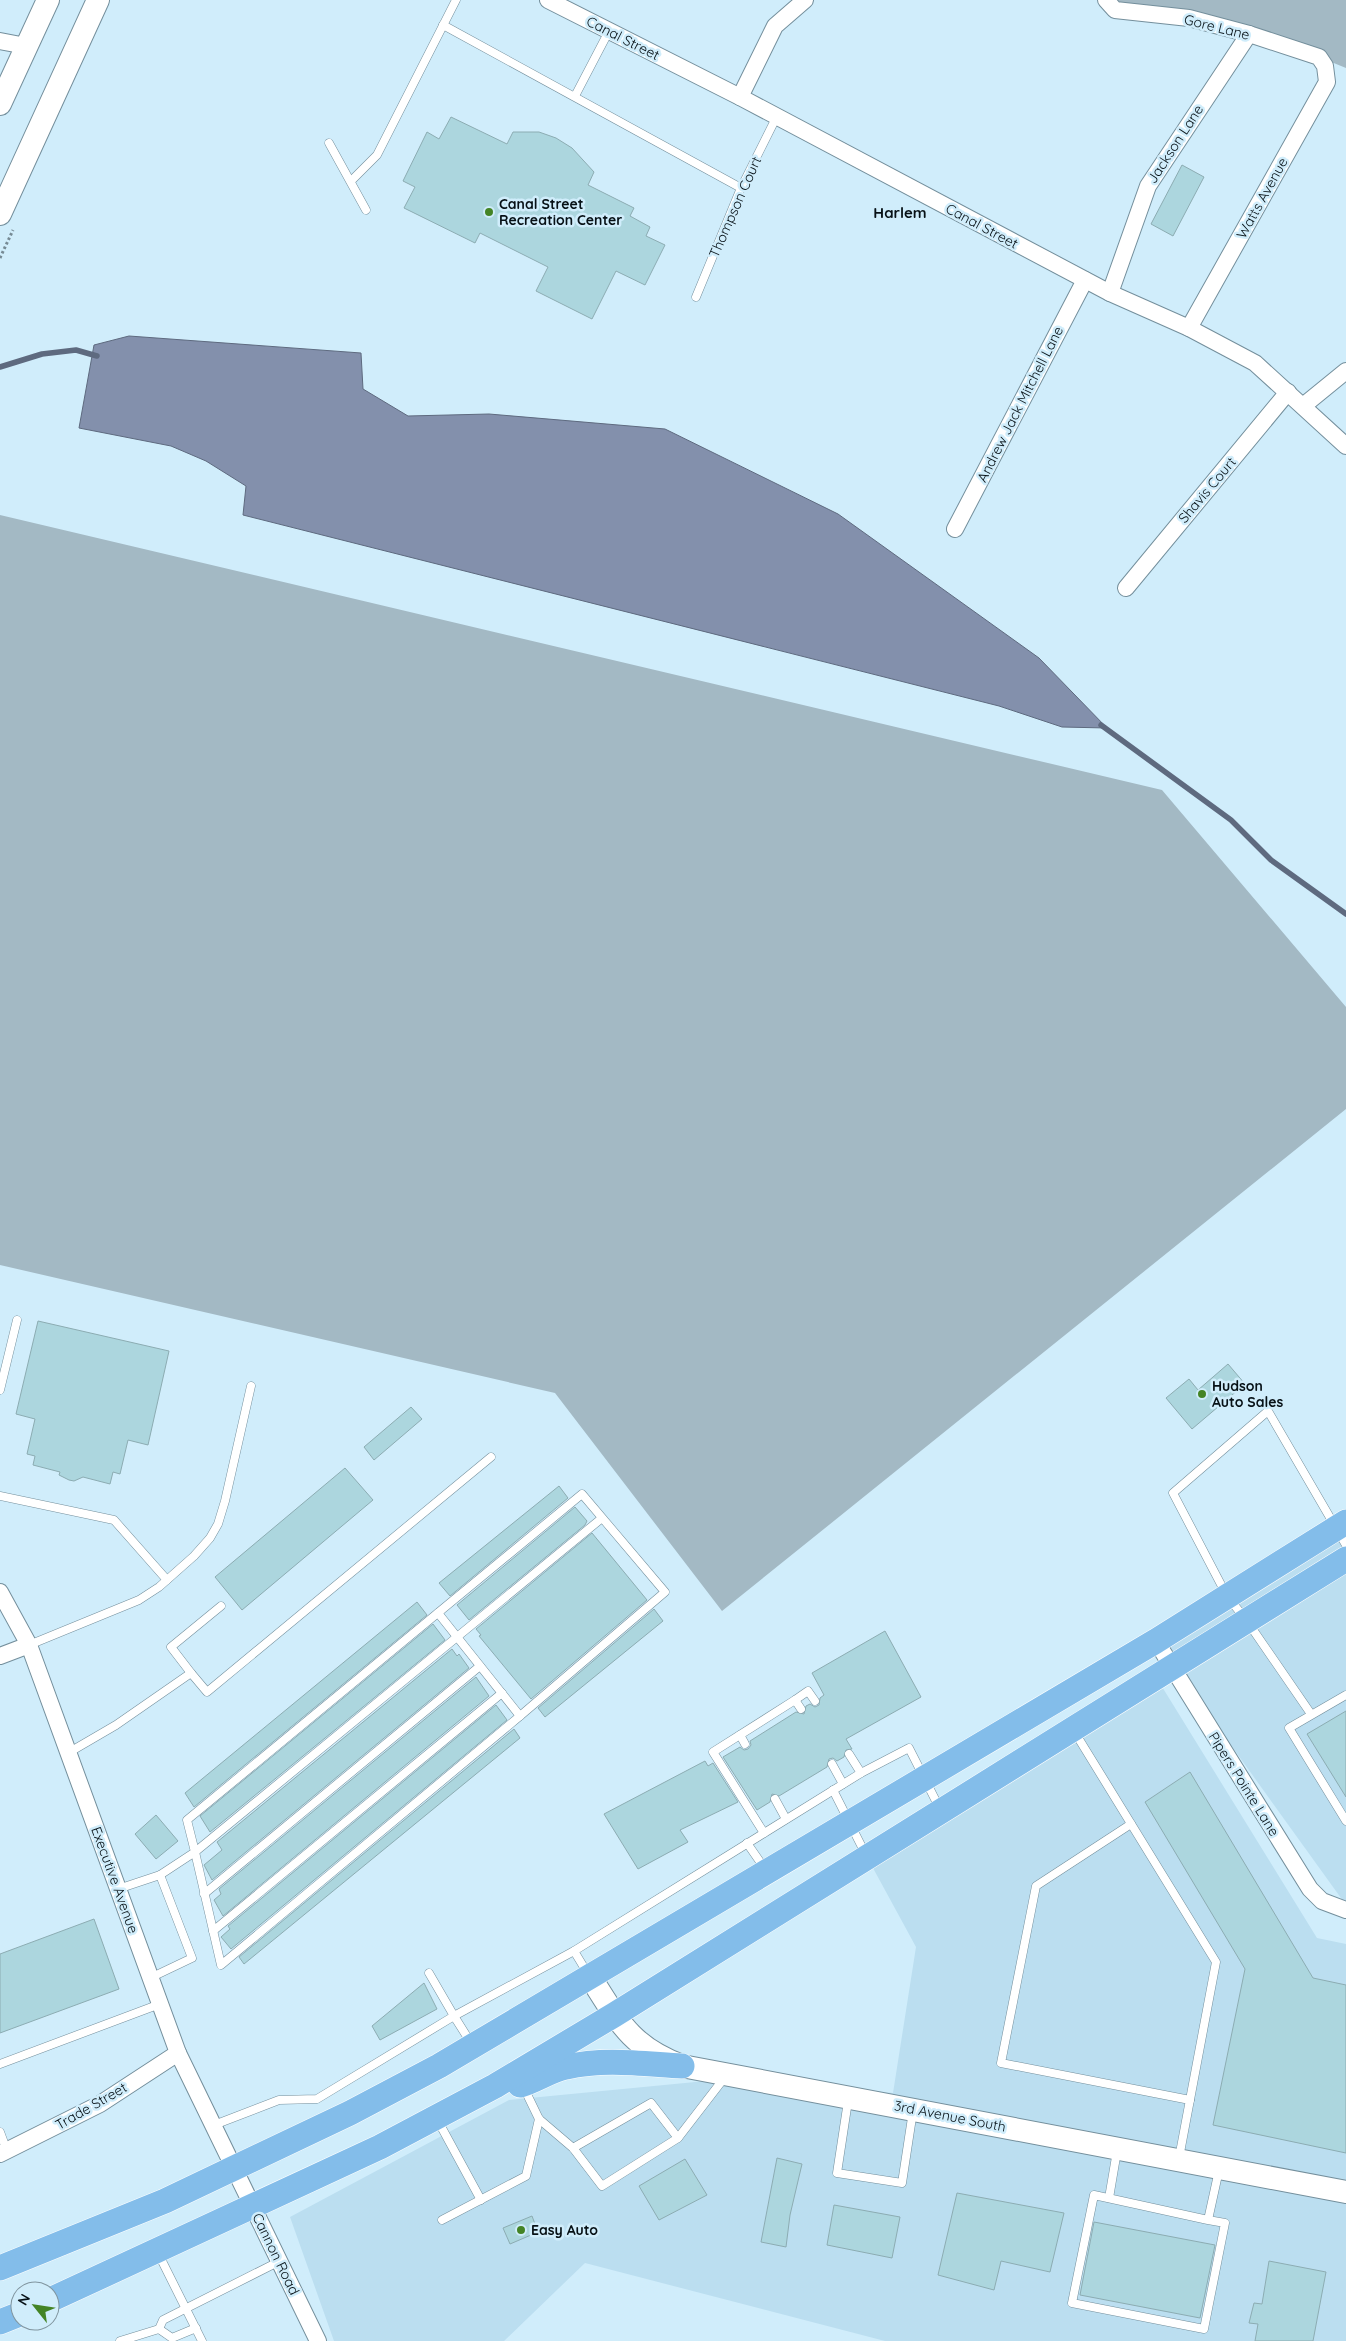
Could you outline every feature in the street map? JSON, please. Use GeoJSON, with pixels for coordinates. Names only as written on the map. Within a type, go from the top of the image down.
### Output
{"type":"FeatureCollection","features":[{"type":"Feature","properties":{"kind":"main road"},"geometry":{"type":"LineString","coordinates":[[0,104],[48,0]]}},
{"type":"Feature","properties":{"kind":"main road"},"geometry":{"type":"LineString","coordinates":[[0,214],[98,0]]}},
{"type":"Feature","properties":{"kind":"main road"},"geometry":{"type":"LineString","coordinates":[[0,2268],[165,2201],[350,2113],[474,2046],[1156,1641],[1227,1596],[1343,1532]]}},
{"type":"Feature","properties":{"kind":"main road"},"geometry":{"type":"LineString","coordinates":[[60,2295],[380,2147],[495,2086],[614,2015],[1346,1559]]}},
{"type":"Feature","properties":{"kind":"main road","name":"3rd Avenue South"},"geometry":{"type":"LineString","coordinates":[[591,1978],[614,2015],[632,2038],[659,2058],[682,2066],[728,2073],[1346,2192]]}},
{"type":"Feature","properties":{"kind":"main road"},"geometry":{"type":"LineString","coordinates":[[495,2086],[508,2088],[522,2085],[564,2067],[582,2064],[631,2063],[682,2066]]}},
{"type":"Feature","properties":{"kind":"street","name":"Canal Street"},"geometry":{"type":"LineString","coordinates":[[548,0],[740,97],[776,118],[1110,293],[1189,328],[1255,362],[1346,446]]}},
{"type":"Feature","properties":{"kind":"street"},"geometry":{"type":"LineString","coordinates":[[740,97],[775,26],[805,0]]}},
{"type":"Feature","properties":{"kind":"street","name":"Gore Lane"},"geometry":{"type":"LineString","coordinates":[[1106,0],[1115,10],[1189,18],[1249,34],[1319,57],[1325,66]]}},
{"type":"Feature","properties":{"kind":"street","name":"Jackson Lane"},"geometry":{"type":"LineString","coordinates":[[1110,293],[1148,186],[1249,34]]}},
{"type":"Feature","properties":{"kind":"street"},"geometry":{"type":"LineString","coordinates":[[0,41],[26,46]]}},
{"type":"Feature","properties":{"kind":"street","name":"Watts Avenue"},"geometry":{"type":"LineString","coordinates":[[1189,328],[1327,82],[1325,66]]}},
{"type":"Feature","properties":{"kind":"street","name":"Andrew Jack Mitchell Lane"},"geometry":{"type":"LineString","coordinates":[[955,528],[1085,280]]}},
{"type":"Feature","properties":{"kind":"street"},"geometry":{"type":"LineString","coordinates":[[1303,406],[1346,371]]}},
{"type":"Feature","properties":{"kind":"street","name":"Shavis Court"},"geometry":{"type":"LineString","coordinates":[[1126,588],[1288,392]]}},
{"type":"Feature","properties":{"kind":"street","name":"Executive Avenue"},"geometry":{"type":"LineString","coordinates":[[0,1592],[29,1645],[178,2053],[234,2167]]}},
{"type":"Feature","properties":{"kind":"street","name":"Pipers Pointe Lane"},"geometry":{"type":"LineString","coordinates":[[1156,1641],[1310,1889],[1322,1902],[1346,1910]]}},
{"type":"Feature","properties":{"kind":"street"},"geometry":{"type":"LineString","coordinates":[[0,1656],[29,1645]]}},
{"type":"Feature","properties":{"kind":"street","name":"Trade Street"},"geometry":{"type":"LineString","coordinates":[[4,2153],[100,2104],[178,2053]]}},
{"type":"Feature","properties":{"kind":"street","name":"Cannon Road"},"geometry":{"type":"LineString","coordinates":[[234,2167],[318,2341]]}},
{"type":"Feature","properties":{"kind":"lane"},"geometry":{"type":"LineString","coordinates":[[351,181],[377,156],[456,0]]}},
{"type":"Feature","properties":{"kind":"lane"},"geometry":{"type":"LineString","coordinates":[[443,25],[741,188]]}},
{"type":"Feature","properties":{"kind":"lane"},"geometry":{"type":"LineString","coordinates":[[575,96],[610,31]]}},
{"type":"Feature","properties":{"kind":"lane","name":"Thompson Court"},"geometry":{"type":"LineString","coordinates":[[696,297],[741,188],[776,118]]}},
{"type":"Feature","properties":{"kind":"lane"},"geometry":{"type":"LineString","coordinates":[[329,143],[366,210]]}},
{"type":"Feature","properties":{"kind":"lane"},"geometry":{"type":"LineString","coordinates":[[0,1390],[17,1320]]}},
{"type":"Feature","properties":{"kind":"lane"},"geometry":{"type":"LineString","coordinates":[[29,1645],[139,1600],[167,1580],[194,1556],[210,1538],[218,1524],[250,1386]]}},
{"type":"Feature","properties":{"kind":"lane"},"geometry":{"type":"LineString","coordinates":[[1311,1714],[1247,1620],[1227,1596],[1173,1493],[1268,1411],[1343,1532]]}},
{"type":"Feature","properties":{"kind":"lane"},"geometry":{"type":"LineString","coordinates":[[221,1606],[171,1647],[207,1692],[491,1457]]}},
{"type":"Feature","properties":{"kind":"lane"},"geometry":{"type":"LineString","coordinates":[[582,1494],[602,1518],[665,1592],[520,1716],[221,1965],[188,1820],[582,1494]]}},
{"type":"Feature","properties":{"kind":"lane"},"geometry":{"type":"LineString","coordinates":[[0,1496],[114,1520],[167,1580]]}},
{"type":"Feature","properties":{"kind":"lane"},"geometry":{"type":"LineString","coordinates":[[118,1889],[160,1875],[194,1852],[602,1518]]}},
{"type":"Feature","properties":{"kind":"lane"},"geometry":{"type":"LineString","coordinates":[[438,1613],[520,1716]]}},
{"type":"Feature","properties":{"kind":"lane"},"geometry":{"type":"LineString","coordinates":[[204,1894],[480,1666]]}},
{"type":"Feature","properties":{"kind":"lane"},"geometry":{"type":"LineString","coordinates":[[68,1753],[116,1725],[191,1672]]}},
{"type":"Feature","properties":{"kind":"lane"},"geometry":{"type":"LineString","coordinates":[[764,1833],[713,1752],[808,1691],[815,1701]]}},
{"type":"Feature","properties":{"kind":"lane"},"geometry":{"type":"LineString","coordinates":[[213,1931],[502,1693]]}},
{"type":"Feature","properties":{"kind":"lane"},"geometry":{"type":"LineString","coordinates":[[1346,1695],[1289,1728],[1346,1821]]}},
{"type":"Feature","properties":{"kind":"lane"},"geometry":{"type":"LineString","coordinates":[[795,1700],[801,1710]]}},
{"type":"Feature","properties":{"kind":"lane"},"geometry":{"type":"LineString","coordinates":[[1073,1729],[1216,1962],[1179,2159]]}},
{"type":"Feature","properties":{"kind":"lane"},"geometry":{"type":"LineString","coordinates":[[740,1735],[745,1744]]}},
{"type":"Feature","properties":{"kind":"lane"},"geometry":{"type":"LineString","coordinates":[[214,2125],[279,2100],[317,2099],[454,2016],[574,1951],[861,1773],[909,1748],[926,1778],[941,1811]]}},
{"type":"Feature","properties":{"kind":"lane"},"geometry":{"type":"LineString","coordinates":[[848,1754],[861,1773]]}},
{"type":"Feature","properties":{"kind":"lane"},"geometry":{"type":"LineString","coordinates":[[832,1764],[843,1784]]}},
{"type":"Feature","properties":{"kind":"lane"},"geometry":{"type":"LineString","coordinates":[[833,1790],[866,1857]]}},
{"type":"Feature","properties":{"kind":"lane"},"geometry":{"type":"LineString","coordinates":[[775,1799],[786,1819]]}},
{"type":"Feature","properties":{"kind":"lane"},"geometry":{"type":"LineString","coordinates":[[1131,1824],[1036,1886],[1001,2063],[1190,2100]]}},
{"type":"Feature","properties":{"kind":"lane"},"geometry":{"type":"LineString","coordinates":[[747,1843],[768,1872]]}},
{"type":"Feature","properties":{"kind":"lane"},"geometry":{"type":"LineString","coordinates":[[150,1978],[192,1958],[160,1875]]}},
{"type":"Feature","properties":{"kind":"lane"},"geometry":{"type":"LineString","coordinates":[[574,1951],[591,1978]]}},
{"type":"Feature","properties":{"kind":"lane"},"geometry":{"type":"LineString","coordinates":[[429,1973],[474,2046]]}},
{"type":"Feature","properties":{"kind":"lane"},"geometry":{"type":"LineString","coordinates":[[0,2064],[160,2004]]}},
{"type":"Feature","properties":{"kind":"lane"},"geometry":{"type":"LineString","coordinates":[[522,2085],[539,2119],[573,2148],[602,2186],[678,2138],[728,2073]]}},
{"type":"Feature","properties":{"kind":"lane"},"geometry":{"type":"LineString","coordinates":[[848,2096],[837,2173],[902,2182],[914,2109]]}},
{"type":"Feature","properties":{"kind":"lane"},"geometry":{"type":"LineString","coordinates":[[573,2148],[651,2103],[678,2138]]}},
{"type":"Feature","properties":{"kind":"lane"},"geometry":{"type":"LineString","coordinates":[[436,2118],[481,2200]]}},
{"type":"Feature","properties":{"kind":"lane"},"geometry":{"type":"LineString","coordinates":[[442,2220],[526,2176],[539,2119]]}},
{"type":"Feature","properties":{"kind":"lane"},"geometry":{"type":"LineString","coordinates":[[0,2132],[4,2153]]}},
{"type":"Feature","properties":{"kind":"lane"},"geometry":{"type":"LineString","coordinates":[[1108,2198],[1117,2149]]}},
{"type":"Feature","properties":{"kind":"lane"},"geometry":{"type":"LineString","coordinates":[[1208,2220],[1219,2168]]}},
{"type":"Feature","properties":{"kind":"lane"},"geometry":{"type":"LineString","coordinates":[[1094,2195],[1208,2220],[1225,2223],[1204,2329],[1072,2303],[1094,2195]]}},
{"type":"Feature","properties":{"kind":"lane"},"geometry":{"type":"LineString","coordinates":[[157,2251],[202,2341]]}},
{"type":"Feature","properties":{"kind":"lane"},"geometry":{"type":"LineString","coordinates":[[120,2341],[159,2329],[163,2320],[280,2261]]}},
{"type":"Feature","properties":{"kind":"lane"},"geometry":{"type":"LineString","coordinates":[[159,2329],[172,2338],[196,2328]]}},
{"type":"Feature","properties":{"kind":"shaded area"},"geometry":{"type":"Polygon","coordinates":[[[1106,0],[1346,0],[1346,68],[1319,57],[1106,0]]]}},
{"type":"Feature","properties":{"kind":"shaded area"},"geometry":{"type":"Polygon","coordinates":[[[129,336],[361,353],[363,389],[408,416],[489,414],[665,429],[838,514],[1039,658],[1107,728],[1062,727],[999,706],[243,515],[246,486],[206,461],[171,446],[79,428],[94,345],[129,336]]]}},
{"type":"Feature","properties":{"kind":"shaded area"},"geometry":{"type":"Polygon","coordinates":[[[0,515],[1162,790],[1346,1007],[1346,1109],[722,1611],[555,1393],[0,1265],[0,515]]]}},
{"type":"Feature","properties":{"kind":"shaded area"},"geometry":{"type":"Polygon","coordinates":[[[1346,1524],[1346,1905],[1156,1641],[1346,1524]]]}},
{"type":"Feature","properties":{"kind":"shaded area"},"geometry":{"type":"Polygon","coordinates":[[[1156,1677],[1317,1938],[1346,1944],[1346,2341],[885,2341],[585,2263],[504,2341],[334,2341],[290,2217],[509,2100],[747,2077],[893,2093],[916,1947],[867,1857],[1156,1677]]]}},
{"type":"Feature","properties":{"kind":"building"},"geometry":{"type":"Polygon","coordinates":[[[451,117],[507,144],[513,132],[539,132],[556,138],[572,148],[594,172],[588,185],[634,208],[630,216],[650,227],[646,236],[665,245],[645,285],[616,271],[592,319],[536,291],[548,267],[480,233],[475,243],[404,208],[415,187],[403,181],[427,132],[439,139],[451,117]]]}},
{"type":"Feature","properties":{"kind":"building"},"geometry":{"type":"Polygon","coordinates":[[[1182,165],[1204,177],[1173,236],[1151,224],[1182,165]]]}},
{"type":"Feature","properties":{"kind":"building"},"geometry":{"type":"Polygon","coordinates":[[[38,1321],[169,1351],[148,1445],[128,1440],[120,1474],[113,1472],[110,1484],[83,1477],[74,1481],[69,1480],[59,1475],[60,1472],[33,1465],[35,1456],[27,1454],[35,1419],[16,1414],[38,1321]]]}},
{"type":"Feature","properties":{"kind":"building","name":"Hudson Auto Sales"},"geometry":{"type":"Polygon","coordinates":[[[1228,1364],[1245,1384],[1192,1429],[1166,1398],[1189,1379],[1198,1390],[1228,1364]]]}},
{"type":"Feature","properties":{"kind":"building"},"geometry":{"type":"Polygon","coordinates":[[[411,1407],[422,1419],[374,1460],[364,1447],[411,1407]]]}},
{"type":"Feature","properties":{"kind":"building"},"geometry":{"type":"Polygon","coordinates":[[[345,1468],[373,1500],[242,1610],[215,1577],[345,1468]]]}},
{"type":"Feature","properties":{"kind":"building"},"geometry":{"type":"Polygon","coordinates":[[[559,1486],[568,1498],[450,1596],[439,1583],[559,1486]]]}},
{"type":"Feature","properties":{"kind":"building"},"geometry":{"type":"Polygon","coordinates":[[[575,1507],[587,1521],[585,1525],[469,1620],[457,1605],[575,1507]]]}},
{"type":"Feature","properties":{"kind":"building"},"geometry":{"type":"Polygon","coordinates":[[[592,1533],[647,1600],[531,1699],[479,1636],[481,1635],[476,1629],[592,1533]]]}},
{"type":"Feature","properties":{"kind":"building"},"geometry":{"type":"Polygon","coordinates":[[[417,1602],[427,1615],[194,1807],[185,1793],[417,1602]]]}},
{"type":"Feature","properties":{"kind":"building"},"geometry":{"type":"Polygon","coordinates":[[[654,1609],[663,1621],[545,1717],[538,1708],[654,1609]]]}},
{"type":"Feature","properties":{"kind":"building"},"geometry":{"type":"Polygon","coordinates":[[[433,1624],[445,1640],[210,1832],[200,1816],[433,1624]]]}},
{"type":"Feature","properties":{"kind":"building"},"geometry":{"type":"Polygon","coordinates":[[[885,1631],[921,1697],[846,1739],[852,1749],[846,1750],[844,1757],[837,1761],[833,1758],[829,1759],[827,1767],[779,1796],[772,1794],[770,1802],[757,1810],[723,1757],[740,1747],[744,1750],[748,1749],[751,1745],[750,1741],[796,1712],[804,1714],[806,1706],[810,1704],[815,1707],[819,1705],[820,1698],[824,1695],[812,1673],[885,1631]]]}},
{"type":"Feature","properties":{"kind":"building"},"geometry":{"type":"Polygon","coordinates":[[[452,1649],[457,1656],[459,1654],[469,1668],[212,1880],[204,1865],[222,1850],[217,1842],[452,1649]]]}},
{"type":"Feature","properties":{"kind":"building"},"geometry":{"type":"Polygon","coordinates":[[[476,1677],[489,1696],[223,1916],[214,1900],[221,1894],[219,1889],[476,1677]]]}},
{"type":"Feature","properties":{"kind":"building"},"geometry":{"type":"Polygon","coordinates":[[[496,1705],[507,1720],[231,1949],[221,1937],[230,1929],[228,1926],[496,1705]]]}},
{"type":"Feature","properties":{"kind":"building"},"geometry":{"type":"Polygon","coordinates":[[[1346,1711],[1346,1797],[1307,1734],[1346,1711]]]}},
{"type":"Feature","properties":{"kind":"building"},"geometry":{"type":"Polygon","coordinates":[[[514,1729],[520,1738],[244,1964],[239,1957],[514,1729]]]}},
{"type":"Feature","properties":{"kind":"building"},"geometry":{"type":"Polygon","coordinates":[[[705,1761],[708,1766],[713,1763],[738,1802],[680,1830],[688,1842],[638,1869],[604,1814],[705,1761]]]}},
{"type":"Feature","properties":{"kind":"building"},"geometry":{"type":"Polygon","coordinates":[[[1190,1772],[1313,1978],[1346,1985],[1346,2153],[1213,2125],[1245,1969],[1145,1802],[1190,1772]]]}},
{"type":"Feature","properties":{"kind":"building"},"geometry":{"type":"Polygon","coordinates":[[[156,1815],[178,1841],[156,1859],[135,1834],[156,1815]]]}},
{"type":"Feature","properties":{"kind":"building"},"geometry":{"type":"Polygon","coordinates":[[[94,1919],[119,1989],[0,2033],[0,1954],[94,1919]]]}},
{"type":"Feature","properties":{"kind":"building"},"geometry":{"type":"Polygon","coordinates":[[[424,1983],[437,2009],[380,2040],[372,2026],[424,1983]]]}},
{"type":"Feature","properties":{"kind":"building"},"geometry":{"type":"Polygon","coordinates":[[[777,2158],[802,2164],[790,2215],[786,2247],[761,2242],[777,2158]]]}},
{"type":"Feature","properties":{"kind":"building"},"geometry":{"type":"Polygon","coordinates":[[[685,2159],[707,2195],[659,2220],[639,2186],[685,2159]]]}},
{"type":"Feature","properties":{"kind":"building"},"geometry":{"type":"Polygon","coordinates":[[[957,2193],[1064,2213],[1050,2272],[1001,2261],[994,2290],[938,2275],[957,2193]]]}},
{"type":"Feature","properties":{"kind":"building"},"geometry":{"type":"Polygon","coordinates":[[[834,2205],[900,2217],[892,2258],[827,2245],[834,2205]]]}},
{"type":"Feature","properties":{"kind":"building","name":"Easy Auto"},"geometry":{"type":"Polygon","coordinates":[[[532,2216],[538,2232],[510,2244],[503,2228],[532,2216]]]}},
{"type":"Feature","properties":{"kind":"building"},"geometry":{"type":"Polygon","coordinates":[[[1094,2222],[1215,2245],[1200,2318],[1080,2295],[1094,2222]]]}},
{"type":"Feature","properties":{"kind":"building"},"geometry":{"type":"Polygon","coordinates":[[[1269,2261],[1326,2272],[1313,2341],[1255,2341],[1258,2324],[1249,2323],[1254,2303],[1262,2304],[1269,2261]]]}},
{"type":"Feature","properties":{"kind":"waterway"},"geometry":{"type":"LineString","coordinates":[[0,367],[42,354],[76,350],[97,356]]}},
{"type":"Feature","properties":{"kind":"waterway"},"geometry":{"type":"LineString","coordinates":[[1101,725],[1231,820],[1271,860],[1346,914]]}},
{"type":"Feature","properties":{"kind":"place","name":"Canal Street Recreation Center"},"geometry":{"type":"Point","coordinates":[489,212]}},
{"type":"Feature","properties":{"kind":"place","name":"Hudson Auto Sales"},"geometry":{"type":"Point","coordinates":[1202,1394]}},
{"type":"Feature","properties":{"kind":"place","name":"Easy Auto"},"geometry":{"type":"Point","coordinates":[521,2230]}},
{"type":"Feature","properties":{"kind":"district","name":"Harlem"},"geometry":{"type":"Point","coordinates":[900,213]}}]}
